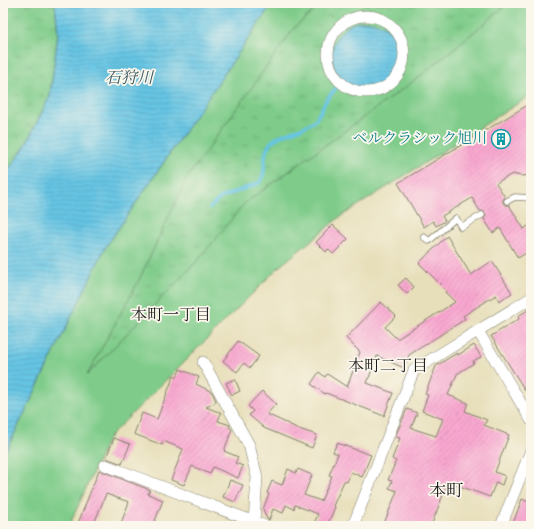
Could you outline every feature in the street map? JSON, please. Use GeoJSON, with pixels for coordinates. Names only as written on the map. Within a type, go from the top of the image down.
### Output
{"type":"FeatureCollection","features":[{"type":"Feature","properties":{"kind":"street"},"geometry":{"type":"LineString","coordinates":[[367,16],[380,18],[390,24],[403,42],[405,53],[402,69],[396,80],[383,89],[363,93],[353,91],[344,86],[334,76],[328,60],[328,53],[333,36],[341,25],[353,18],[367,16]]}},
{"type":"Feature","properties":{"kind":"street"},"geometry":{"type":"LineString","coordinates":[[353,526],[414,370],[531,298]]}},
{"type":"Feature","properties":{"kind":"street"},"geometry":{"type":"LineString","coordinates":[[478,331],[531,420]]}},
{"type":"Feature","properties":{"kind":"street"},"geometry":{"type":"LineString","coordinates":[[105,465],[260,524],[257,477],[249,445],[203,362]]}},
{"type":"Feature","properties":{"kind":"street"},"geometry":{"type":"LineString","coordinates":[[501,526],[531,450]]}},
{"type":"Feature","properties":{"kind":"lane"},"geometry":{"type":"LineString","coordinates":[[507,201],[515,197],[531,198]]}},
{"type":"Feature","properties":{"kind":"lane"},"geometry":{"type":"LineString","coordinates":[[424,237],[428,241],[456,218],[461,227],[482,215]]}},
{"type":"Feature","properties":{"kind":"green space"},"geometry":{"type":"Polygon","coordinates":[[[3,3],[55,3],[58,34],[50,96],[24,148],[3,177],[3,3]]]}},
{"type":"Feature","properties":{"kind":"green space"},"geometry":{"type":"Polygon","coordinates":[[[275,3],[531,3],[531,95],[340,217],[280,266],[109,437],[69,526],[3,526],[3,457],[105,248],[267,11],[275,3]]]}},
{"type":"Feature","properties":{"kind":"green space"},"geometry":{"type":"Polygon","coordinates":[[[323,3],[501,3],[503,8],[419,77],[244,204],[200,258],[87,375],[138,282],[187,178],[295,27],[323,3]]]}},
{"type":"Feature","properties":{"kind":"water","name":"石狩川"},"geometry":{"type":"Polygon","coordinates":[[[55,3],[275,3],[267,11],[105,248],[3,457],[3,177],[24,148],[50,96],[58,34],[55,3]]]}},
{"type":"Feature","properties":{"kind":"water"},"geometry":{"type":"Polygon","coordinates":[[[359,21],[373,21],[385,26],[395,36],[400,48],[400,62],[395,74],[385,84],[373,89],[359,89],[347,84],[337,74],[332,62],[332,48],[337,36],[347,26],[359,21]]]}},
{"type":"Feature","properties":{"kind":"building","name":"ベルクラシック旭川"},"geometry":{"type":"Polygon","coordinates":[[[531,103],[531,175],[521,176],[512,174],[496,183],[505,197],[503,203],[509,205],[524,229],[531,224],[531,250],[518,258],[500,228],[493,233],[484,219],[486,215],[485,213],[480,211],[472,198],[442,216],[445,221],[436,226],[433,221],[424,227],[398,183],[531,103]]]}},
{"type":"Feature","properties":{"kind":"building"},"geometry":{"type":"Polygon","coordinates":[[[333,225],[348,239],[333,254],[328,249],[326,252],[316,242],[333,225]]]}},
{"type":"Feature","properties":{"kind":"building"},"geometry":{"type":"Polygon","coordinates":[[[447,236],[471,275],[492,261],[512,293],[499,301],[496,295],[463,316],[465,319],[409,355],[404,368],[377,356],[367,383],[393,393],[384,416],[326,393],[325,394],[311,384],[319,372],[325,377],[327,374],[347,387],[360,352],[346,338],[381,302],[396,316],[385,327],[397,339],[455,302],[445,292],[446,290],[419,263],[447,236]]]}},
{"type":"Feature","properties":{"kind":"building"},"geometry":{"type":"Polygon","coordinates":[[[406,278],[414,287],[407,294],[398,285],[406,278]]]}},
{"type":"Feature","properties":{"kind":"building"},"geometry":{"type":"Polygon","coordinates":[[[531,308],[531,400],[491,336],[519,319],[518,316],[531,308]]]}},
{"type":"Feature","properties":{"kind":"building"},"geometry":{"type":"Polygon","coordinates":[[[238,341],[259,356],[250,368],[244,363],[237,372],[223,361],[238,341]]]}},
{"type":"Feature","properties":{"kind":"building"},"geometry":{"type":"Polygon","coordinates":[[[474,345],[481,357],[473,361],[474,363],[457,374],[448,395],[468,403],[465,411],[487,420],[484,425],[509,435],[495,472],[505,476],[502,485],[496,482],[490,497],[448,482],[431,526],[383,526],[397,491],[389,488],[392,481],[388,480],[396,461],[392,459],[400,438],[395,437],[407,409],[417,413],[411,428],[436,436],[443,419],[422,411],[428,395],[425,394],[436,366],[457,353],[458,355],[474,345]]]}},
{"type":"Feature","properties":{"kind":"building"},"geometry":{"type":"Polygon","coordinates":[[[180,369],[199,377],[196,384],[212,392],[216,401],[215,403],[206,407],[221,413],[218,421],[230,425],[229,427],[232,429],[224,451],[238,457],[235,463],[243,466],[238,478],[213,467],[210,474],[192,466],[184,485],[171,480],[183,449],[163,441],[162,445],[134,434],[142,413],[157,419],[174,375],[177,377],[180,369]]]}},
{"type":"Feature","properties":{"kind":"building"},"geometry":{"type":"Polygon","coordinates":[[[235,379],[240,391],[232,395],[226,383],[235,379]]]}},
{"type":"Feature","properties":{"kind":"building"},"geometry":{"type":"Polygon","coordinates":[[[262,391],[276,404],[267,414],[299,429],[317,435],[312,448],[264,428],[249,415],[253,411],[248,406],[262,391]]]}},
{"type":"Feature","properties":{"kind":"building"},"geometry":{"type":"Polygon","coordinates":[[[114,438],[130,444],[122,464],[106,458],[114,438]]]}},
{"type":"Feature","properties":{"kind":"building"},"geometry":{"type":"Polygon","coordinates":[[[337,443],[371,455],[362,477],[351,472],[347,482],[344,481],[333,506],[335,507],[327,526],[313,526],[318,514],[295,505],[294,509],[286,505],[283,513],[273,509],[269,520],[267,519],[263,509],[272,481],[282,485],[288,469],[296,473],[298,469],[312,475],[304,495],[321,501],[332,476],[329,475],[338,454],[333,452],[337,443]]]}},
{"type":"Feature","properties":{"kind":"building"},"geometry":{"type":"Polygon","coordinates":[[[99,470],[150,490],[148,494],[163,500],[153,526],[120,526],[129,502],[106,494],[93,526],[77,526],[99,470]]]}},
{"type":"Feature","properties":{"kind":"building"},"geometry":{"type":"Polygon","coordinates":[[[230,480],[243,485],[235,502],[223,497],[230,480]]]}},
{"type":"Feature","properties":{"kind":"building"},"geometry":{"type":"Polygon","coordinates":[[[522,499],[531,503],[531,526],[512,526],[522,499]]]}},
{"type":"Feature","properties":{"kind":"waterway"},"geometry":{"type":"LineString","coordinates":[[210,208],[220,198],[259,183],[262,179],[265,154],[273,140],[304,127],[315,120],[327,99],[337,87]]}},
{"type":"Feature","properties":{"kind":"place","name":"ベルクラシック旭川"},"geometry":{"type":"Point","coordinates":[501,139]}},
{"type":"Feature","properties":{"kind":"district","name":"本町一丁目"},"geometry":{"type":"Point","coordinates":[171,316]}},
{"type":"Feature","properties":{"kind":"district","name":"本町二丁目"},"geometry":{"type":"Point","coordinates":[388,367]}},
{"type":"Feature","properties":{"kind":"district","name":"本町"},"geometry":{"type":"Point","coordinates":[446,492]}}]}
